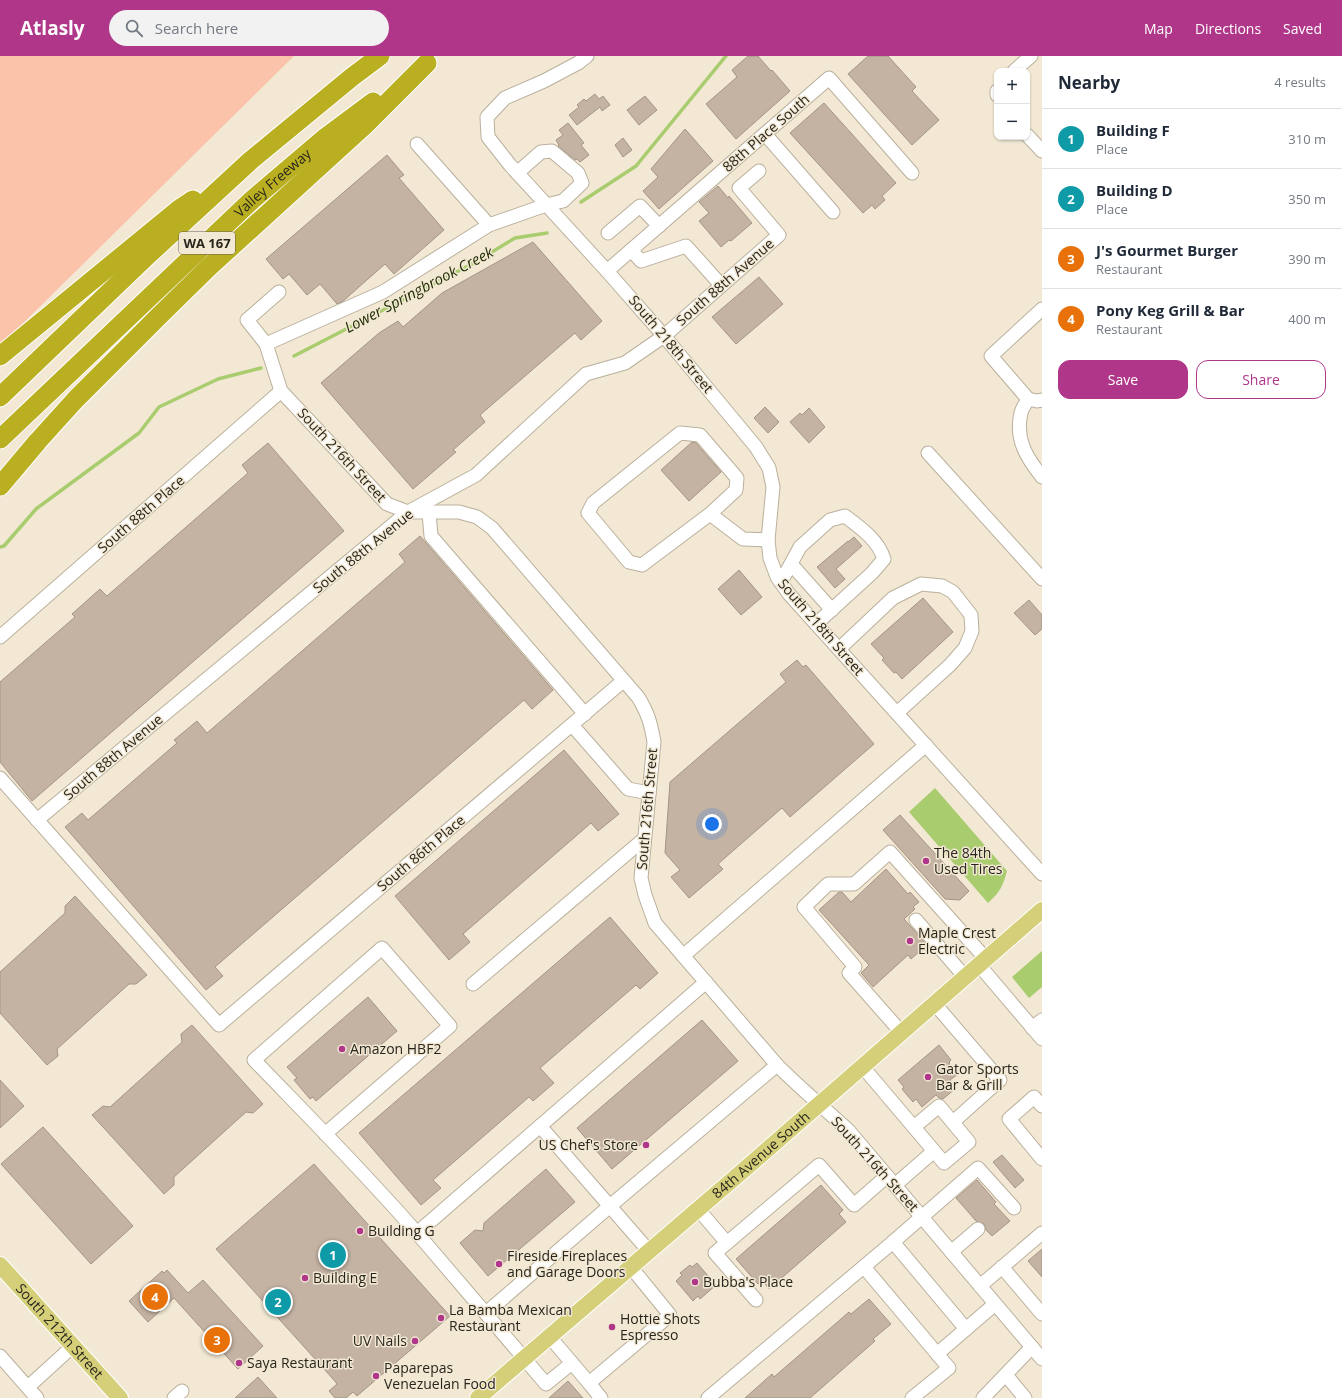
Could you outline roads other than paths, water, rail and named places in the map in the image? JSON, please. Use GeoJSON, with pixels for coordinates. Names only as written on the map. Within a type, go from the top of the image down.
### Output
{"type":"FeatureCollection","features":[{"type":"Feature","properties":{"kind":"highway","name":"WA 167"},"geometry":{"type":"LineString","coordinates":[[0,397],[147,256],[250,161],[352,77],[380,56]]}},
{"type":"Feature","properties":{"kind":"highway"},"geometry":{"type":"LineString","coordinates":[[0,486],[76,399],[157,318],[209,267],[365,125],[431,59]]}},
{"type":"Feature","properties":{"kind":"highway","name":"Valley Freeway"},"geometry":{"type":"LineString","coordinates":[[0,439],[252,200],[326,137],[431,59]]}},
{"type":"Feature","properties":{"kind":"highway"},"geometry":{"type":"LineString","coordinates":[[0,356],[178,210],[250,161]]}},
{"type":"Feature","properties":{"kind":"main road","name":"84th Avenue South"},"geometry":{"type":"LineString","coordinates":[[482,1397],[549,1336],[648,1250],[698,1209],[1042,910]]}},
{"type":"Feature","properties":{"kind":"main road","name":"South 212th Street"},"geometry":{"type":"LineString","coordinates":[[0,1265],[120,1398]]}},
{"type":"Feature","properties":{"kind":"street"},"geometry":{"type":"LineString","coordinates":[[546,205],[517,173],[488,137],[488,117],[505,98],[544,81],[578,63],[587,56]]}},
{"type":"Feature","properties":{"kind":"street"},"geometry":{"type":"LineString","coordinates":[[1017,68],[1031,56]]}},
{"type":"Feature","properties":{"kind":"street","name":"88th Place South"},"geometry":{"type":"LineString","coordinates":[[607,271],[829,78],[912,173]]}},
{"type":"Feature","properties":{"kind":"street"},"geometry":{"type":"LineString","coordinates":[[765,134],[833,212]]}},
{"type":"Feature","properties":{"kind":"street"},"geometry":{"type":"LineString","coordinates":[[1030,138],[1042,151]]}},
{"type":"Feature","properties":{"kind":"street"},"geometry":{"type":"LineString","coordinates":[[417,144],[489,225]]}},
{"type":"Feature","properties":{"kind":"street"},"geometry":{"type":"LineString","coordinates":[[266,344],[383,292],[489,225],[546,205],[563,202],[582,183],[578,173],[552,151],[541,152],[517,173]]}},
{"type":"Feature","properties":{"kind":"street","name":"South 88th Avenue"},"geometry":{"type":"LineString","coordinates":[[38,820],[408,512],[476,475],[586,374],[625,364],[664,336],[778,235],[739,188],[759,171]]}},
{"type":"Feature","properties":{"kind":"street","name":"South 218th Street"},"geometry":{"type":"LineString","coordinates":[[546,205],[664,336],[756,447],[769,468],[773,487],[768,540],[770,558],[778,577],[789,594],[1042,874]]}},
{"type":"Feature","properties":{"kind":"street"},"geometry":{"type":"LineString","coordinates":[[608,233],[640,206],[659,226]]}},
{"type":"Feature","properties":{"kind":"street"},"geometry":{"type":"LineString","coordinates":[[631,250],[641,261],[686,246],[722,285]]}},
{"type":"Feature","properties":{"kind":"street"},"geometry":{"type":"LineString","coordinates":[[279,292],[247,320],[266,344],[281,391]]}},
{"type":"Feature","properties":{"kind":"street"},"geometry":{"type":"LineString","coordinates":[[1042,309],[991,356],[1028,399],[1037,401],[1042,400]]}},
{"type":"Feature","properties":{"kind":"street","name":"South 216th Street"},"geometry":{"type":"LineString","coordinates":[[281,391],[387,504],[408,512],[459,512],[477,517],[492,528],[638,697],[646,710],[651,724],[654,742],[641,878],[645,896],[656,924],[777,1065],[797,1086],[819,1103],[850,1131],[1042,1359]]}},
{"type":"Feature","properties":{"kind":"street","name":"South 88th Place"},"geometry":{"type":"LineString","coordinates":[[0,637],[281,391]]}},
{"type":"Feature","properties":{"kind":"street"},"geometry":{"type":"LineString","coordinates":[[1028,399],[1021,411],[1019,434],[1022,445],[1031,464],[1042,477]]}},
{"type":"Feature","properties":{"kind":"street"},"geometry":{"type":"LineString","coordinates":[[680,433],[700,435],[737,478],[736,490],[710,514],[642,565],[630,562],[588,513],[594,503],[680,433]]}},
{"type":"Feature","properties":{"kind":"street"},"geometry":{"type":"LineString","coordinates":[[928,453],[1042,579]]}},
{"type":"Feature","properties":{"kind":"street"},"geometry":{"type":"LineString","coordinates":[[429,513],[431,536],[585,714]]}},
{"type":"Feature","properties":{"kind":"street"},"geometry":{"type":"LineString","coordinates":[[710,514],[743,539],[768,540]]}},
{"type":"Feature","properties":{"kind":"street"},"geometry":{"type":"LineString","coordinates":[[781,582],[800,548],[830,520],[845,516],[865,531],[881,549],[884,559],[872,573],[816,624]]}},
{"type":"Feature","properties":{"kind":"street"},"geometry":{"type":"LineString","coordinates":[[790,564],[832,610]]}},
{"type":"Feature","properties":{"kind":"street"},"geometry":{"type":"LineString","coordinates":[[839,649],[893,598],[920,584],[942,586],[953,592],[971,615],[972,631],[965,648],[950,665],[897,713]]}},
{"type":"Feature","properties":{"kind":"street","name":"South 86th Place"},"geometry":{"type":"LineString","coordinates":[[38,820],[219,1025],[623,680]]}},
{"type":"Feature","properties":{"kind":"street"},"geometry":{"type":"LineString","coordinates":[[572,724],[628,789],[649,793]]}},
{"type":"Feature","properties":{"kind":"street"},"geometry":{"type":"LineString","coordinates":[[683,956],[926,745]]}},
{"type":"Feature","properties":{"kind":"street"},"geometry":{"type":"LineString","coordinates":[[0,778],[38,820]]}},
{"type":"Feature","properties":{"kind":"street"},"geometry":{"type":"LineString","coordinates":[[474,984],[644,839]]}},
{"type":"Feature","properties":{"kind":"street"},"geometry":{"type":"LineString","coordinates":[[901,1032],[849,973],[855,967],[804,907],[828,884],[854,884],[890,852],[982,962],[1037,1024],[1042,1040]]}},
{"type":"Feature","properties":{"kind":"street"},"geometry":{"type":"LineString","coordinates":[[916,920],[965,976]]}},
{"type":"Feature","properties":{"kind":"street"},"geometry":{"type":"LineString","coordinates":[[325,1134],[450,1026],[382,948],[254,1060],[325,1134],[341,1149],[417,1233],[546,1384],[572,1362]]}},
{"type":"Feature","properties":{"kind":"street"},"geometry":{"type":"LineString","coordinates":[[417,1233],[706,982]]}},
{"type":"Feature","properties":{"kind":"street"},"geometry":{"type":"LineString","coordinates":[[934,1003],[1000,1080],[953,1122]]}},
{"type":"Feature","properties":{"kind":"street"},"geometry":{"type":"LineString","coordinates":[[486,1313],[777,1065]]}},
{"type":"Feature","properties":{"kind":"street"},"geometry":{"type":"LineString","coordinates":[[862,1066],[914,1128],[944,1163],[969,1142],[939,1106],[914,1128]]}},
{"type":"Feature","properties":{"kind":"street"},"geometry":{"type":"LineString","coordinates":[[1042,1106],[1034,1097],[1009,1119],[1042,1159]]}},
{"type":"Feature","properties":{"kind":"street"},"geometry":{"type":"LineString","coordinates":[[540,1126],[648,1250]]}},
{"type":"Feature","properties":{"kind":"street"},"geometry":{"type":"LineString","coordinates":[[756,1300],[716,1253],[819,1165],[854,1205],[934,1151]]}},
{"type":"Feature","properties":{"kind":"street"},"geometry":{"type":"LineString","coordinates":[[708,1398],[864,1267],[978,1168],[1014,1208]]}},
{"type":"Feature","properties":{"kind":"street"},"geometry":{"type":"LineString","coordinates":[[698,1209],[727,1243]]}},
{"type":"Feature","properties":{"kind":"street"},"geometry":{"type":"LineString","coordinates":[[951,1252],[978,1229]]}},
{"type":"Feature","properties":{"kind":"street"},"geometry":{"type":"LineString","coordinates":[[980,1286],[1042,1233]]}},
{"type":"Feature","properties":{"kind":"street"},"geometry":{"type":"LineString","coordinates":[[893,1242],[966,1329]]}},
{"type":"Feature","properties":{"kind":"street"},"geometry":{"type":"LineString","coordinates":[[589,1383],[670,1315],[630,1266]]}},
{"type":"Feature","properties":{"kind":"street"},"geometry":{"type":"LineString","coordinates":[[864,1267],[948,1368],[912,1398]]}},
{"type":"Feature","properties":{"kind":"street"},"geometry":{"type":"LineString","coordinates":[[1002,1267],[1042,1314]]}},
{"type":"Feature","properties":{"kind":"street"},"geometry":{"type":"LineString","coordinates":[[937,1354],[995,1304]]}},
{"type":"Feature","properties":{"kind":"street"},"geometry":{"type":"LineString","coordinates":[[549,1336],[601,1398]]}},
{"type":"Feature","properties":{"kind":"street"},"geometry":{"type":"LineString","coordinates":[[28,1387],[73,1346]]}},
{"type":"Feature","properties":{"kind":"street"},"geometry":{"type":"LineString","coordinates":[[983,1398],[1032,1347]]}},
{"type":"Feature","properties":{"kind":"street"},"geometry":{"type":"LineString","coordinates":[[0,1356],[37,1398]]}},
{"type":"Feature","properties":{"kind":"street"},"geometry":{"type":"LineString","coordinates":[[1006,1375],[1025,1398]]}},
{"type":"Feature","properties":{"kind":"waterway","name":"Lower Springbrook Creek"},"geometry":{"type":"LineString","coordinates":[[581,202],[636,166],[726,56]]}},
{"type":"Feature","properties":{"kind":"waterway","name":"Lower Springbrook Creek"},"geometry":{"type":"LineString","coordinates":[[294,356],[472,264],[515,238],[547,233]]}},
{"type":"Feature","properties":{"kind":"waterway","name":"Lower Springbrook Creek"},"geometry":{"type":"LineString","coordinates":[[0,547],[4,546],[36,509],[139,433],[159,407],[218,379],[261,368]]}},
{"type":"Feature","properties":{"kind":"place","name":"The 84th Used Tires"},"geometry":{"type":"Point","coordinates":[926,861]}},
{"type":"Feature","properties":{"kind":"place","name":"Maple Crest Electric"},"geometry":{"type":"Point","coordinates":[910,941]}},
{"type":"Feature","properties":{"kind":"place","name":"Amazon HBF2"},"geometry":{"type":"Point","coordinates":[342,1049]}},
{"type":"Feature","properties":{"kind":"place","name":"Gator Sports Bar & Grill"},"geometry":{"type":"Point","coordinates":[928,1077]}},
{"type":"Feature","properties":{"kind":"place","name":"US Chef's Store"},"geometry":{"type":"Point","coordinates":[646,1145]}},
{"type":"Feature","properties":{"kind":"place","name":"Building G"},"geometry":{"type":"Point","coordinates":[360,1231]}},
{"type":"Feature","properties":{"kind":"place","name":"Building F"},"geometry":{"type":"Point","coordinates":[333,1255]}},
{"type":"Feature","properties":{"kind":"place","name":"Fireside Fireplaces and Garage Doors"},"geometry":{"type":"Point","coordinates":[499,1264]}},
{"type":"Feature","properties":{"kind":"place","name":"Building E"},"geometry":{"type":"Point","coordinates":[305,1278]}},
{"type":"Feature","properties":{"kind":"place","name":"Bubba's Place"},"geometry":{"type":"Point","coordinates":[695,1282]}},
{"type":"Feature","properties":{"kind":"place","name":"Pony Keg Grill & Bar"},"geometry":{"type":"Point","coordinates":[155,1297]}},
{"type":"Feature","properties":{"kind":"place","name":"Building D"},"geometry":{"type":"Point","coordinates":[278,1302]}},
{"type":"Feature","properties":{"kind":"place","name":"La Bamba Mexican Restaurant"},"geometry":{"type":"Point","coordinates":[441,1318]}},
{"type":"Feature","properties":{"kind":"place","name":"Hottie Shots Espresso"},"geometry":{"type":"Point","coordinates":[612,1327]}},
{"type":"Feature","properties":{"kind":"place","name":"J's Gourmet Burger"},"geometry":{"type":"Point","coordinates":[217,1340]}},
{"type":"Feature","properties":{"kind":"place","name":"UV Nails"},"geometry":{"type":"Point","coordinates":[415,1341]}},
{"type":"Feature","properties":{"kind":"place","name":"Saya Restaurant"},"geometry":{"type":"Point","coordinates":[239,1363]}},
{"type":"Feature","properties":{"kind":"place","name":"Paparepas Venezuelan Food"},"geometry":{"type":"Point","coordinates":[376,1376]}}]}
